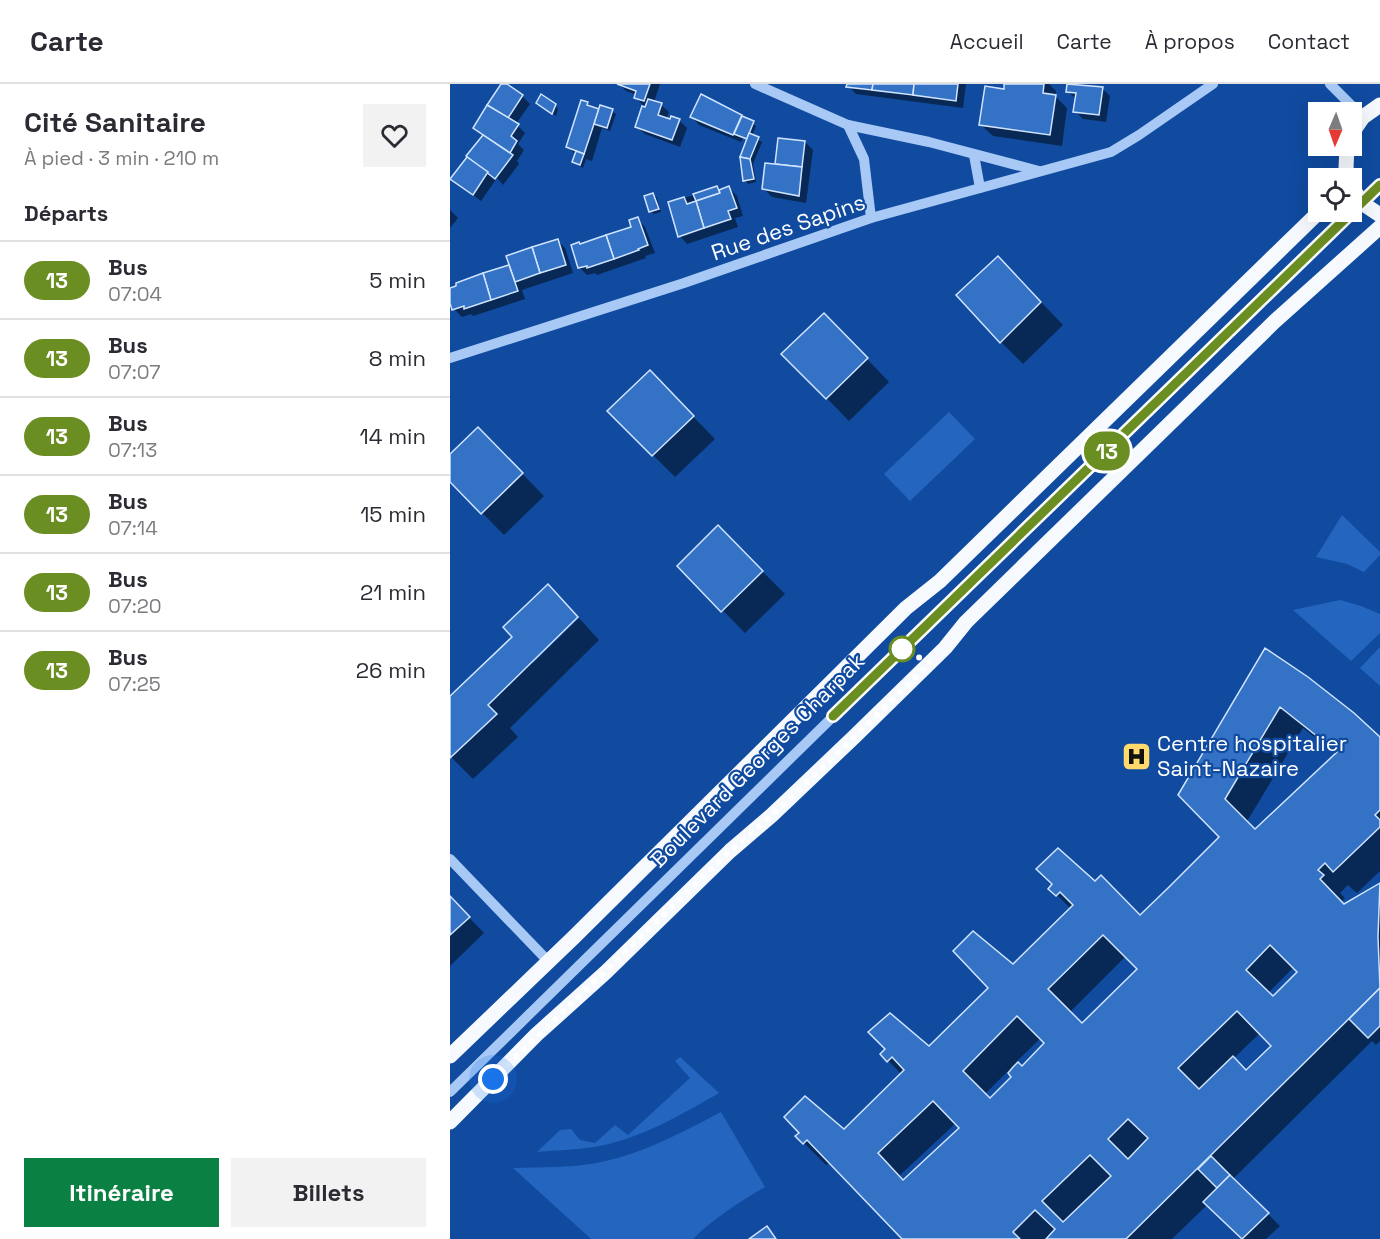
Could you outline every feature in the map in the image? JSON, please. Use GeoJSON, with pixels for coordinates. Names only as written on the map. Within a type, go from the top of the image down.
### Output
{"type":"FeatureCollection","features":[{"type":"Feature","properties":{"kind":"main road"},"geometry":{"type":"LineString","coordinates":[[1363,117],[1380,105]]}},
{"type":"Feature","properties":{"kind":"main road"},"geometry":{"type":"LineString","coordinates":[[1362,203],[1380,215]]}},
{"type":"Feature","properties":{"kind":"main road","name":"Boulevard Georges Charpak"},"geometry":{"type":"LineString","coordinates":[[450,1056],[574,937],[906,608],[940,581],[1308,222]]}},
{"type":"Feature","properties":{"kind":"main road","name":"Boulevard Georges Charpak"},"geometry":{"type":"LineString","coordinates":[[450,1122],[537,1035],[606,972],[730,851],[772,815],[854,737],[945,648],[966,622],[1274,322],[1380,227]]}},
{"type":"Feature","properties":{"kind":"street"},"geometry":{"type":"LineString","coordinates":[[755,84],[848,125],[929,142],[1040,171]]}},
{"type":"Feature","properties":{"kind":"street","name":"Rue des Sapins"},"geometry":{"type":"LineString","coordinates":[[450,358],[684,283],[871,218],[1111,152],[1213,84]]}},
{"type":"Feature","properties":{"kind":"street"},"geometry":{"type":"LineString","coordinates":[[1330,84],[1363,117]]}},
{"type":"Feature","properties":{"kind":"street"},"geometry":{"type":"LineString","coordinates":[[848,125],[864,159],[871,218]]}},
{"type":"Feature","properties":{"kind":"street"},"geometry":{"type":"LineString","coordinates":[[974,155],[980,188]]}},
{"type":"Feature","properties":{"kind":"street","name":"Boulevard Georges Charpak"},"geometry":{"type":"LineString","coordinates":[[1362,203],[1380,185]]}},
{"type":"Feature","properties":{"kind":"street","name":"Boulevard Georges Charpak"},"geometry":{"type":"LineString","coordinates":[[450,1092],[886,664],[1342,222]]}},
{"type":"Feature","properties":{"kind":"street"},"geometry":{"type":"LineString","coordinates":[[450,859],[548,961]]}},
{"type":"Feature","properties":{"kind":"shaded area"},"geometry":{"type":"Polygon","coordinates":[[[949,412],[975,439],[910,501],[884,474],[949,412]]]}},
{"type":"Feature","properties":{"kind":"shaded area"},"geometry":{"type":"Polygon","coordinates":[[[1342,515],[1380,552],[1380,555],[1364,572],[1347,564],[1316,557],[1342,515]]]}},
{"type":"Feature","properties":{"kind":"shaded area"},"geometry":{"type":"Polygon","coordinates":[[[1340,600],[1380,614],[1380,633],[1351,661],[1293,610],[1340,600]]]}},
{"type":"Feature","properties":{"kind":"shaded area"},"geometry":{"type":"Polygon","coordinates":[[[1380,647],[1380,686],[1360,668],[1380,647]]]}},
{"type":"Feature","properties":{"kind":"shaded area"},"geometry":{"type":"Polygon","coordinates":[[[680,1057],[719,1093],[674,1118],[627,1139],[594,1147],[537,1152],[560,1130],[571,1129],[580,1140],[595,1143],[615,1125],[628,1135],[690,1078],[675,1061],[680,1057]]]}},
{"type":"Feature","properties":{"kind":"shaded area"},"geometry":{"type":"Polygon","coordinates":[[[721,1112],[765,1187],[718,1217],[693,1239],[591,1239],[513,1168],[574,1166],[601,1162],[654,1145],[721,1112]]]}},
{"type":"Feature","properties":{"kind":"building"},"geometry":{"type":"Polygon","coordinates":[[[501,84],[507,84],[523,95],[508,118],[487,105],[501,84]]]}},
{"type":"Feature","properties":{"kind":"building"},"geometry":{"type":"Polygon","coordinates":[[[617,84],[650,84],[644,101],[634,98],[636,91],[617,84]]]}},
{"type":"Feature","properties":{"kind":"building"},"geometry":{"type":"Polygon","coordinates":[[[847,84],[873,84],[872,90],[846,87],[847,84]]]}},
{"type":"Feature","properties":{"kind":"building"},"geometry":{"type":"Polygon","coordinates":[[[873,84],[914,84],[913,95],[872,90],[873,84]]]}},
{"type":"Feature","properties":{"kind":"building"},"geometry":{"type":"Polygon","coordinates":[[[914,84],[958,84],[956,101],[913,95],[914,84]]]}},
{"type":"Feature","properties":{"kind":"building"},"geometry":{"type":"Polygon","coordinates":[[[1004,84],[1044,84],[1043,93],[1056,95],[1050,135],[979,125],[985,86],[1004,89],[1004,84]]]}},
{"type":"Feature","properties":{"kind":"building"},"geometry":{"type":"Polygon","coordinates":[[[1067,84],[1103,87],[1099,115],[1073,112],[1076,93],[1066,92],[1067,84]]]}},
{"type":"Feature","properties":{"kind":"building"},"geometry":{"type":"Polygon","coordinates":[[[541,94],[556,104],[552,114],[536,103],[541,94]]]}},
{"type":"Feature","properties":{"kind":"building"},"geometry":{"type":"Polygon","coordinates":[[[701,94],[742,115],[733,135],[690,117],[701,94]]]}},
{"type":"Feature","properties":{"kind":"building"},"geometry":{"type":"Polygon","coordinates":[[[648,99],[662,103],[658,115],[680,119],[672,140],[635,127],[642,106],[645,107],[648,99]]]}},
{"type":"Feature","properties":{"kind":"building"},"geometry":{"type":"Polygon","coordinates":[[[581,100],[599,109],[584,154],[566,147],[581,100]]]}},
{"type":"Feature","properties":{"kind":"building"},"geometry":{"type":"Polygon","coordinates":[[[487,105],[519,124],[511,136],[517,141],[510,153],[473,128],[487,105]]]}},
{"type":"Feature","properties":{"kind":"building"},"geometry":{"type":"Polygon","coordinates":[[[600,105],[613,109],[607,128],[594,124],[600,105]]]}},
{"type":"Feature","properties":{"kind":"building"},"geometry":{"type":"Polygon","coordinates":[[[742,116],[754,121],[747,139],[734,134],[742,116]]]}},
{"type":"Feature","properties":{"kind":"building"},"geometry":{"type":"Polygon","coordinates":[[[749,133],[759,137],[750,159],[740,157],[749,133]]]}},
{"type":"Feature","properties":{"kind":"building"},"geometry":{"type":"Polygon","coordinates":[[[483,135],[513,155],[495,179],[466,156],[483,135]]]}},
{"type":"Feature","properties":{"kind":"building"},"geometry":{"type":"Polygon","coordinates":[[[778,138],[805,141],[802,167],[775,164],[778,138]]]}},
{"type":"Feature","properties":{"kind":"building"},"geometry":{"type":"Polygon","coordinates":[[[576,151],[584,154],[580,165],[572,162],[576,151]]]}},
{"type":"Feature","properties":{"kind":"building"},"geometry":{"type":"Polygon","coordinates":[[[467,157],[488,172],[473,195],[450,179],[467,157]]]}},
{"type":"Feature","properties":{"kind":"building"},"geometry":{"type":"Polygon","coordinates":[[[740,157],[750,159],[754,179],[743,181],[740,157]]]}},
{"type":"Feature","properties":{"kind":"building"},"geometry":{"type":"Polygon","coordinates":[[[765,163],[802,167],[799,196],[762,189],[765,163]]]}},
{"type":"Feature","properties":{"kind":"building"},"geometry":{"type":"Polygon","coordinates":[[[717,186],[720,193],[696,201],[693,194],[717,186]]]}},
{"type":"Feature","properties":{"kind":"building"},"geometry":{"type":"Polygon","coordinates":[[[729,186],[737,208],[728,211],[731,219],[704,228],[696,201],[720,193],[719,190],[729,186]]]}},
{"type":"Feature","properties":{"kind":"building"},"geometry":{"type":"Polygon","coordinates":[[[653,193],[659,209],[649,212],[644,196],[653,193]]]}},
{"type":"Feature","properties":{"kind":"building"},"geometry":{"type":"Polygon","coordinates":[[[684,197],[687,204],[696,201],[704,228],[678,237],[668,202],[684,197]]]}},
{"type":"Feature","properties":{"kind":"building"},"geometry":{"type":"Polygon","coordinates":[[[638,217],[648,245],[614,259],[606,235],[631,227],[629,220],[638,217]]]}},
{"type":"Feature","properties":{"kind":"building"},"geometry":{"type":"Polygon","coordinates":[[[606,235],[614,259],[587,268],[587,266],[578,268],[571,245],[606,235]]]}},
{"type":"Feature","properties":{"kind":"building"},"geometry":{"type":"Polygon","coordinates":[[[558,239],[566,265],[540,273],[532,247],[558,239]]]}},
{"type":"Feature","properties":{"kind":"building"},"geometry":{"type":"Polygon","coordinates":[[[532,247],[540,273],[515,282],[506,256],[532,247]]]}},
{"type":"Feature","properties":{"kind":"building"},"geometry":{"type":"Polygon","coordinates":[[[998,256],[1041,302],[1000,343],[956,295],[998,256]]]}},
{"type":"Feature","properties":{"kind":"building"},"geometry":{"type":"Polygon","coordinates":[[[509,265],[518,291],[491,300],[483,273],[509,265]]]}},
{"type":"Feature","properties":{"kind":"building"},"geometry":{"type":"Polygon","coordinates":[[[483,273],[491,300],[464,309],[464,306],[452,310],[450,288],[456,286],[456,283],[483,273]]]}},
{"type":"Feature","properties":{"kind":"building"},"geometry":{"type":"Polygon","coordinates":[[[824,313],[868,358],[826,399],[781,354],[824,313]]]}},
{"type":"Feature","properties":{"kind":"building"},"geometry":{"type":"Polygon","coordinates":[[[650,370],[694,416],[652,456],[607,411],[650,370]]]}},
{"type":"Feature","properties":{"kind":"building"},"geometry":{"type":"Polygon","coordinates":[[[478,427],[523,473],[481,514],[450,482],[450,454],[478,427]]]}},
{"type":"Feature","properties":{"kind":"building"},"geometry":{"type":"Polygon","coordinates":[[[718,525],[763,571],[721,612],[677,566],[718,525]]]}},
{"type":"Feature","properties":{"kind":"building"},"geometry":{"type":"Polygon","coordinates":[[[548,584],[578,617],[488,705],[497,714],[450,758],[450,696],[512,637],[503,627],[548,584]]]}},
{"type":"Feature","properties":{"kind":"building"},"geometry":{"type":"Polygon","coordinates":[[[1265,648],[1308,677],[1380,737],[1380,810],[1375,815],[1380,820],[1380,827],[1333,872],[1325,863],[1318,870],[1324,875],[1320,879],[1344,904],[1380,883],[1378,937],[1380,988],[1126,1239],[1046,1239],[1055,1229],[1035,1210],[1013,1232],[1020,1239],[902,1239],[807,1140],[803,1144],[795,1136],[799,1133],[784,1117],[805,1096],[844,1129],[904,1070],[892,1057],[887,1062],[880,1054],[885,1049],[868,1032],[890,1013],[929,1046],[988,988],[953,951],[973,931],[1013,964],[1073,905],[1060,892],[1056,896],[1048,889],[1052,884],[1036,869],[1058,848],[1095,881],[1101,875],[1140,915],[1219,837],[1178,795],[1265,648]],[[1280,707],[1225,799],[1255,829],[1337,752],[1280,707]],[[1103,935],[1048,989],[1082,1023],[1137,969],[1103,935]],[[1270,945],[1246,970],[1273,996],[1297,972],[1270,945]],[[1237,1011],[1178,1068],[1199,1089],[1233,1056],[1246,1070],[1271,1046],[1237,1011]],[[1017,1016],[963,1071],[990,1098],[1011,1077],[1008,1073],[1013,1067],[1018,1062],[1022,1066],[1044,1043],[1017,1016]],[[933,1101],[878,1153],[903,1180],[959,1128],[933,1101]],[[1128,1119],[1108,1139],[1128,1159],[1148,1138],[1128,1119]],[[1090,1155],[1042,1201],[1063,1222],[1111,1176],[1090,1155]]]}},
{"type":"Feature","properties":{"kind":"building"},"geometry":{"type":"Polygon","coordinates":[[[450,896],[470,917],[450,935],[450,896]]]}},
{"type":"Feature","properties":{"kind":"building"},"geometry":{"type":"Polygon","coordinates":[[[1380,988],[1380,1026],[1368,1038],[1349,1019],[1380,988]]]}},
{"type":"Feature","properties":{"kind":"building"},"geometry":{"type":"Polygon","coordinates":[[[1211,1156],[1230,1175],[1217,1188],[1198,1169],[1211,1156]]]}},
{"type":"Feature","properties":{"kind":"building"},"geometry":{"type":"Polygon","coordinates":[[[1230,1175],[1269,1213],[1242,1239],[1203,1202],[1230,1175]]]}},
{"type":"Feature","properties":{"kind":"building"},"geometry":{"type":"Polygon","coordinates":[[[767,1226],[776,1239],[749,1239],[767,1226]]]}},
{"type":"Feature","properties":{"kind":"bus line","name":"13"},"geometry":{"type":"LineString","coordinates":[[833,716],[1380,185]]}},
{"type":"Feature","properties":{"kind":"place","name":"Centre hospitalier Saint-Nazaire"},"geometry":{"type":"Point","coordinates":[1136,756]}},
{"type":"Feature","properties":{"kind":"route"},"geometry":{"type":"LineString","coordinates":[[493,1079],[930,663],[902,649]]}}]}
